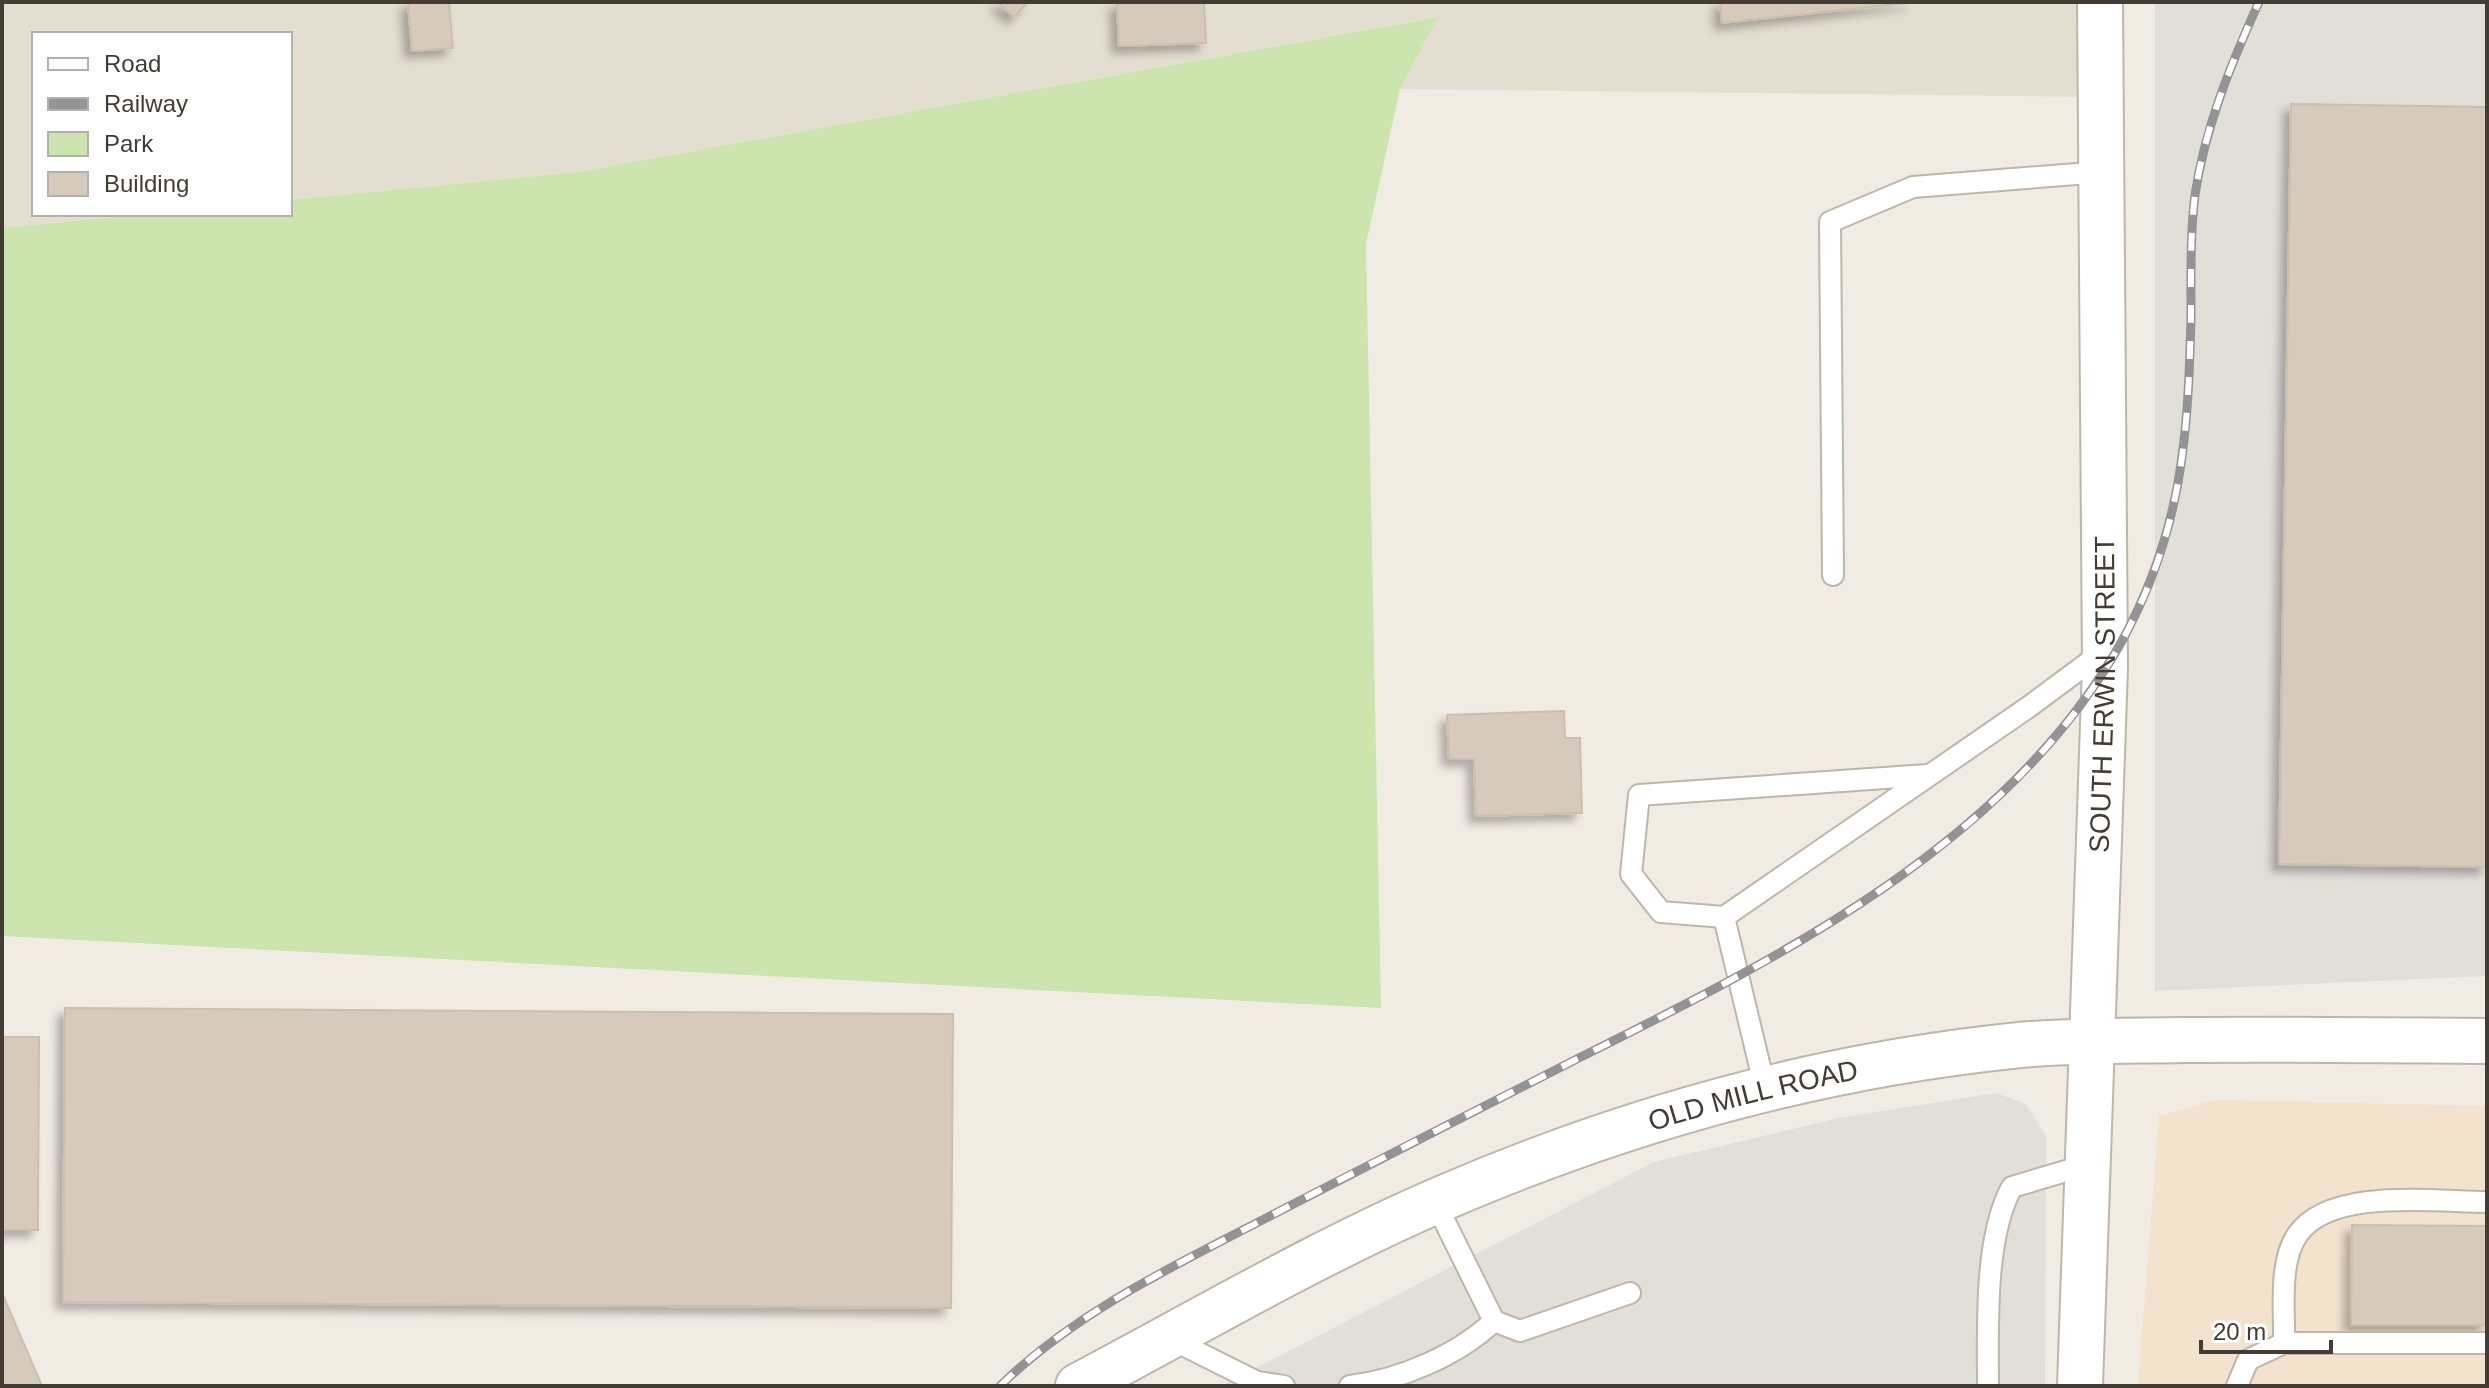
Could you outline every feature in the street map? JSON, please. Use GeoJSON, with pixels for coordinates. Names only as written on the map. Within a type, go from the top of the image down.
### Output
{"type":"FeatureCollection","features":[{"type":"Feature","properties":{"kind":"street","name":"SOUTH ERWIN STREET"},"geometry":{"type":"LineString","coordinates":[[2080,1386],[2089,1041],[2105,650],[2100,2]]}},
{"type":"Feature","properties":{"kind":"street","name":"OLD MILL ROAD"},"geometry":{"type":"LineString","coordinates":[[1078,1386],[1343,1245],[1435,1202],[1585,1141],[1765,1088],[1960,1052],[2089,1041],[2487,1041]]}},
{"type":"Feature","properties":{"kind":"lane"},"geometry":{"type":"LineString","coordinates":[[1833,575],[1830,222],[1913,187],[2101,172]]}},
{"type":"Feature","properties":{"kind":"lane"},"geometry":{"type":"LineString","coordinates":[[1929,775],[1639,795],[1631,874],[1661,912],[1724,917],[1929,775],[2105,650]]}},
{"type":"Feature","properties":{"kind":"lane"},"geometry":{"type":"LineString","coordinates":[[1724,917],[1765,1088]]}},
{"type":"Feature","properties":{"kind":"lane"},"geometry":{"type":"LineString","coordinates":[[1988,1386],[1993,1264],[2001,1208],[2012,1187],[2086,1165]]}},
{"type":"Feature","properties":{"kind":"lane"},"geometry":{"type":"LineString","coordinates":[[1435,1202],[1494,1321],[1520,1331],[1630,1293]]}},
{"type":"Feature","properties":{"kind":"lane"},"geometry":{"type":"LineString","coordinates":[[2284,1343],[2287,1265],[2297,1234],[2320,1215],[2352,1203],[2487,1202]]}},
{"type":"Feature","properties":{"kind":"lane"},"geometry":{"type":"LineString","coordinates":[[1350,1386],[1375,1383],[1452,1351],[1476,1338],[1494,1321]]}},
{"type":"Feature","properties":{"kind":"lane"},"geometry":{"type":"LineString","coordinates":[[1169,1338],[1257,1382],[1284,1386]]}},
{"type":"Feature","properties":{"kind":"lane"},"geometry":{"type":"LineString","coordinates":[[2237,1386],[2248,1360],[2284,1343],[2487,1343]]}},
{"type":"Feature","properties":{"kind":"shaded area"},"geometry":{"type":"Polygon","coordinates":[[[2,2],[2097,2],[2101,97],[1400,89],[1437,17],[577,172],[292,200],[292,32],[32,32],[32,216],[126,216],[2,228],[2,2]]]}},
{"type":"Feature","properties":{"kind":"shaded area"},"geometry":{"type":"Polygon","coordinates":[[[2155,2],[2487,2],[2487,976],[2155,991],[2155,2]]]}},
{"type":"Feature","properties":{"kind":"shaded area"},"geometry":{"type":"Polygon","coordinates":[[[1996,1093],[2026,1104],[2046,1136],[2045,1386],[1221,1386],[1654,1162],[1839,1118],[1996,1093]]]}},
{"type":"Feature","properties":{"kind":"shaded area"},"geometry":{"type":"Polygon","coordinates":[[[2215,1100],[2487,1106],[2487,1386],[2138,1386],[2159,1116],[2215,1100]]]}},
{"type":"Feature","properties":{"kind":"green space"},"geometry":{"type":"Polygon","coordinates":[[[1438,17],[1400,89],[1366,244],[1381,1008],[2,936],[2,228],[126,216],[292,216],[292,200],[577,172],[1438,17]]]}},
{"type":"Feature","properties":{"kind":"building"},"geometry":{"type":"Polygon","coordinates":[[[408,2],[449,2],[453,48],[412,51],[408,2]]]}},
{"type":"Feature","properties":{"kind":"building"},"geometry":{"type":"Polygon","coordinates":[[[997,2],[1028,2],[1014,17],[997,2]]]}},
{"type":"Feature","properties":{"kind":"building"},"geometry":{"type":"Polygon","coordinates":[[[1117,2],[1204,2],[1206,43],[1119,46],[1117,2]]]}},
{"type":"Feature","properties":{"kind":"building"},"geometry":{"type":"Polygon","coordinates":[[[1720,2],[1915,2],[1722,23],[1720,2]]]}},
{"type":"Feature","properties":{"kind":"building"},"geometry":{"type":"Polygon","coordinates":[[[2291,104],[2487,107],[2487,867],[2279,864],[2291,104]]]}},
{"type":"Feature","properties":{"kind":"building"},"geometry":{"type":"Polygon","coordinates":[[[1564,711],[1565,738],[1580,738],[1582,813],[1476,816],[1474,759],[1449,759],[1447,715],[1564,711]]]}},
{"type":"Feature","properties":{"kind":"building"},"geometry":{"type":"Polygon","coordinates":[[[65,1008],[953,1014],[951,1308],[63,1302],[65,1008]]]}},
{"type":"Feature","properties":{"kind":"building"},"geometry":{"type":"Polygon","coordinates":[[[2,1037],[39,1037],[38,1230],[2,1230],[2,1037]]]}},
{"type":"Feature","properties":{"kind":"building"},"geometry":{"type":"Polygon","coordinates":[[[2352,1225],[2487,1226],[2487,1325],[2351,1325],[2352,1225]]]}},
{"type":"Feature","properties":{"kind":"building"},"geometry":{"type":"Polygon","coordinates":[[[2,1293],[42,1386],[2,1386],[2,1293]]]}},
{"type":"Feature","properties":{"kind":"railway"},"geometry":{"type":"LineString","coordinates":[[1000,1386],[1062,1334],[1130,1290],[1728,982],[1805,938],[1880,890],[1951,837],[2017,779],[2074,714],[2122,641],[2158,561],[2178,483],[2184,444],[2190,361],[2192,225],[2199,170],[2220,96],[2259,2]]}}]}
